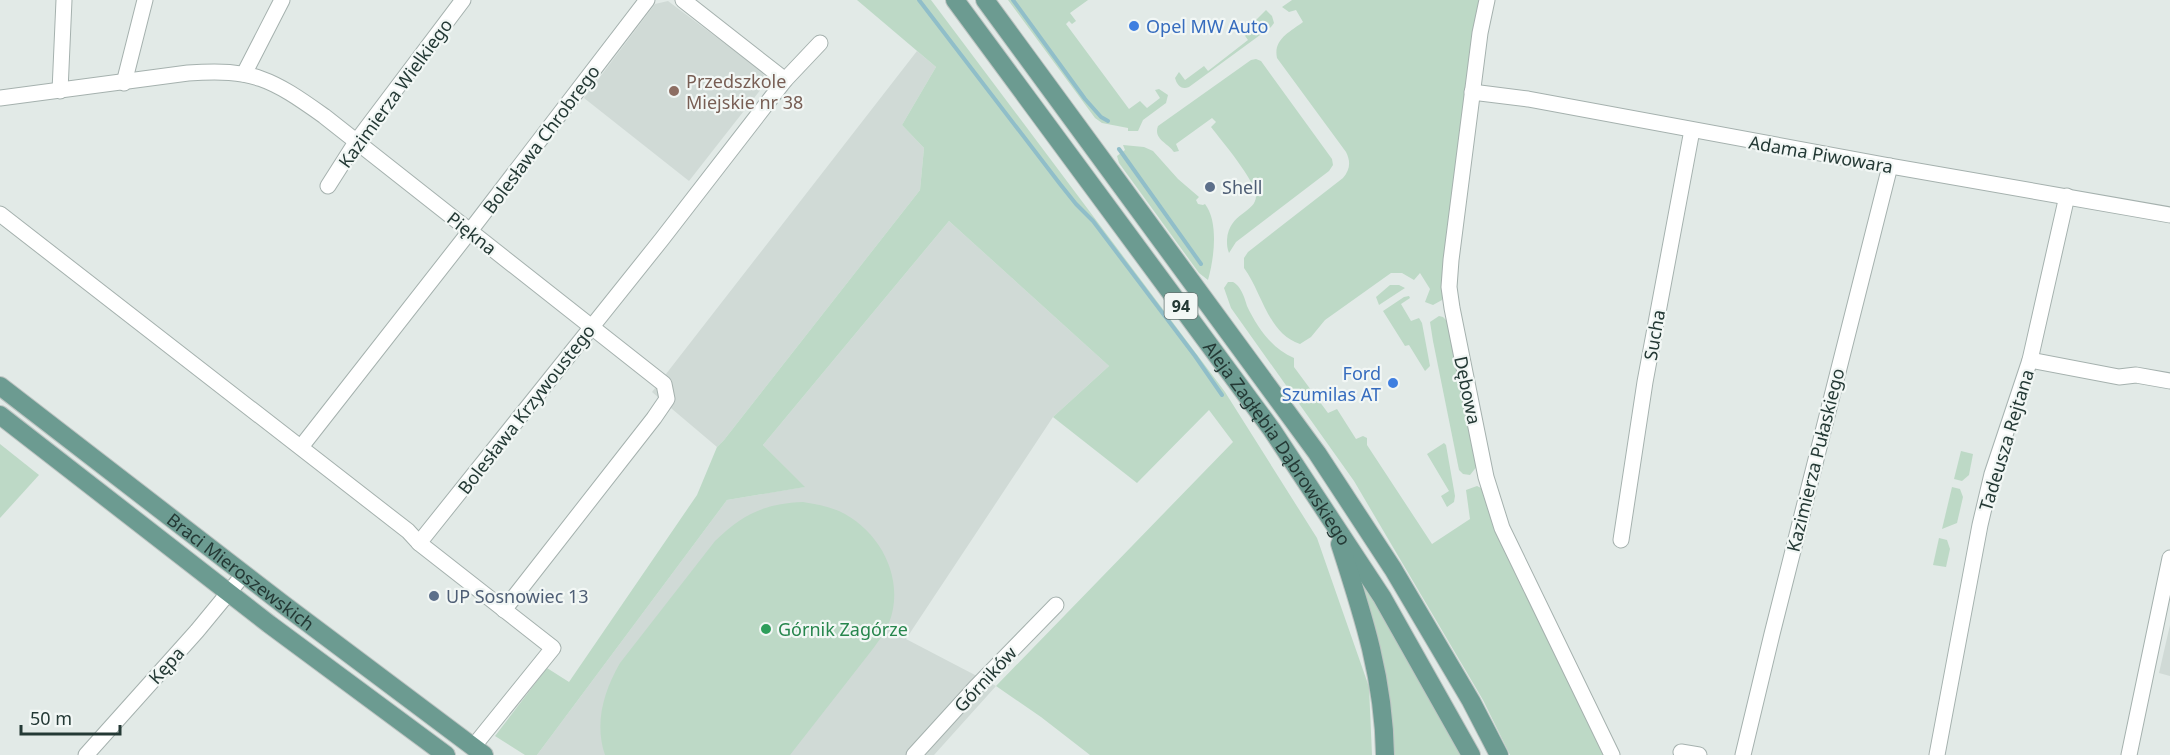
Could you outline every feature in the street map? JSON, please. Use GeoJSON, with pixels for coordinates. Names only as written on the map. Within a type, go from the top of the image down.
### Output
{"type":"FeatureCollection","features":[{"type":"Feature","properties":{"kind":"main road","name":"Aleja Zagłębia Dąbrowskiego"},"geometry":{"type":"LineString","coordinates":[[955,0],[1272,430],[1330,516],[1411,646],[1471,755]]}},
{"type":"Feature","properties":{"kind":"main road","name":"Aleja Zagłębia Dąbrowskiego"},"geometry":{"type":"LineString","coordinates":[[985,0],[1317,453],[1393,568],[1471,701],[1499,755]]}},
{"type":"Feature","properties":{"kind":"main road","name":"Braci Mieroszewskich"},"geometry":{"type":"LineString","coordinates":[[0,386],[243,574],[479,751]]}},
{"type":"Feature","properties":{"kind":"main road","name":"Braci Mieroszewskich"},"geometry":{"type":"LineString","coordinates":[[0,415],[341,678],[446,755]]}},
{"type":"Feature","properties":{"kind":"main road"},"geometry":{"type":"LineString","coordinates":[[1330,516],[1369,635],[1379,680],[1385,755]]}},
{"type":"Feature","properties":{"kind":"street"},"geometry":{"type":"LineString","coordinates":[[60,91],[64,0]]}},
{"type":"Feature","properties":{"kind":"street"},"geometry":{"type":"LineString","coordinates":[[124,83],[146,0]]}},
{"type":"Feature","properties":{"kind":"street"},"geometry":{"type":"LineString","coordinates":[[244,74],[282,0]]}},
{"type":"Feature","properties":{"kind":"street","name":"Kazimierza Wielkiego"},"geometry":{"type":"LineString","coordinates":[[328,186],[356,142],[463,0]]}},
{"type":"Feature","properties":{"kind":"street","name":"Bolesława Chrobrego"},"geometry":{"type":"LineString","coordinates":[[301,447],[647,0]]}},
{"type":"Feature","properties":{"kind":"street"},"geometry":{"type":"LineString","coordinates":[[684,0],[784,80]]}},
{"type":"Feature","properties":{"kind":"street","name":"Dębowa"},"geometry":{"type":"LineString","coordinates":[[1487,0],[1482,18],[1449,274],[1452,308],[1486,477],[1502,528],[1612,755]]}},
{"type":"Feature","properties":{"kind":"street","name":"Bolesława Krzywoustego"},"geometry":{"type":"LineString","coordinates":[[419,543],[662,239],[784,80],[820,43]]}},
{"type":"Feature","properties":{"kind":"street","name":"Piękna"},"geometry":{"type":"LineString","coordinates":[[0,98],[124,83],[188,72],[219,71],[269,80],[292,93],[356,142],[664,384],[667,399],[654,418],[504,610]]}},
{"type":"Feature","properties":{"kind":"street","name":"Adama Piwowara"},"geometry":{"type":"LineString","coordinates":[[1472,93],[1540,101],[2170,215]]}},
{"type":"Feature","properties":{"kind":"street","name":"Sucha"},"geometry":{"type":"LineString","coordinates":[[1621,540],[1645,382],[1692,130]]}},
{"type":"Feature","properties":{"kind":"street","name":"Kazimierza Pułaskiego"},"geometry":{"type":"LineString","coordinates":[[1743,755],[1890,166]]}},
{"type":"Feature","properties":{"kind":"street","name":"Tadeusza Rejtana"},"geometry":{"type":"LineString","coordinates":[[1936,755],[1992,474],[2030,360],[2067,196]]}},
{"type":"Feature","properties":{"kind":"street"},"geometry":{"type":"LineString","coordinates":[[0,214],[301,447],[553,648],[479,751]]}},
{"type":"Feature","properties":{"kind":"street"},"geometry":{"type":"LineString","coordinates":[[2030,360],[2119,376],[2136,375],[2170,381]]}},
{"type":"Feature","properties":{"kind":"street"},"geometry":{"type":"LineString","coordinates":[[2129,755],[2170,558]]}},
{"type":"Feature","properties":{"kind":"street","name":"Kępa"},"geometry":{"type":"LineString","coordinates":[[86,755],[197,631],[243,574]]}},
{"type":"Feature","properties":{"kind":"street","name":"Górników"},"geometry":{"type":"LineString","coordinates":[[914,755],[1056,605]]}},
{"type":"Feature","properties":{"kind":"street"},"geometry":{"type":"LineString","coordinates":[[1681,752],[1699,755]]}},
{"type":"Feature","properties":{"kind":"shaded area","name":"Przedszkole Miejskie nr 38"},"geometry":{"type":"Polygon","coordinates":[[[668,1],[763,72],[765,84],[689,181],[584,98],[655,4],[668,1]]]}},
{"type":"Feature","properties":{"kind":"shaded area"},"geometry":{"type":"Polygon","coordinates":[[[917,51],[936,67],[902,125],[924,148],[920,190],[717,447],[652,392],[917,51]]]}},
{"type":"Feature","properties":{"kind":"shaded area"},"geometry":{"type":"Polygon","coordinates":[[[949,221],[1109,366],[1053,417],[906,639],[996,686],[934,755],[537,755],[727,500],[804,487],[763,445],[949,221]]]}},
{"type":"Feature","properties":{"kind":"shaded area"},"geometry":{"type":"Polygon","coordinates":[[[2170,625],[2170,676],[2159,673],[2170,625]]]}},
{"type":"Feature","properties":{"kind":"green space"},"geometry":{"type":"Polygon","coordinates":[[[857,0],[931,0],[1225,392],[1317,538],[1369,687],[1372,755],[1090,755],[996,686],[1233,442],[1209,410],[1137,483],[1053,417],[1109,366],[949,221],[763,445],[805,487],[727,500],[537,755],[525,755],[495,736],[547,668],[569,682],[697,495],[717,447],[920,190],[924,148],[902,125],[936,67],[857,0]]]}},
{"type":"Feature","properties":{"kind":"green space"},"geometry":{"type":"Polygon","coordinates":[[[1008,0],[1088,0],[1070,13],[1076,21],[1072,24],[1069,21],[1066,24],[1129,109],[1140,101],[1147,108],[1160,98],[1155,90],[1159,89],[1168,95],[1166,103],[1143,120],[1138,131],[1128,131],[1128,128],[1102,123],[1095,118],[1008,0]]]}},
{"type":"Feature","properties":{"kind":"green space"},"geometry":{"type":"Polygon","coordinates":[[[1292,0],[1481,0],[1442,300],[1433,305],[1425,302],[1430,289],[1420,273],[1414,280],[1402,273],[1391,273],[1325,320],[1311,337],[1300,344],[1289,339],[1273,322],[1244,268],[1244,258],[1248,252],[1343,178],[1349,166],[1346,152],[1277,58],[1276,51],[1280,41],[1303,22],[1296,10],[1289,12],[1282,7],[1292,0]]]}},
{"type":"Feature","properties":{"kind":"green space"},"geometry":{"type":"Polygon","coordinates":[[[1266,10],[1272,16],[1274,23],[1271,27],[1189,87],[1184,88],[1178,85],[1175,78],[1179,72],[1185,80],[1204,66],[1208,71],[1248,40],[1243,33],[1266,10]]]}},
{"type":"Feature","properties":{"kind":"green space"},"geometry":{"type":"Polygon","coordinates":[[[1251,60],[1261,61],[1332,159],[1333,165],[1329,171],[1236,242],[1229,253],[1227,242],[1232,224],[1252,206],[1256,196],[1244,171],[1211,127],[1216,122],[1212,118],[1176,144],[1179,151],[1174,152],[1159,138],[1157,130],[1158,126],[1251,60]]]}},
{"type":"Feature","properties":{"kind":"green space"},"geometry":{"type":"Polygon","coordinates":[[[1123,145],[1144,147],[1153,151],[1178,179],[1199,197],[1196,200],[1198,204],[1205,204],[1214,230],[1212,262],[1208,280],[1199,273],[1119,163],[1117,156],[1125,150],[1123,145]]]}},
{"type":"Feature","properties":{"kind":"green space"},"geometry":{"type":"Polygon","coordinates":[[[1228,282],[1234,282],[1239,287],[1251,314],[1272,343],[1294,358],[1294,367],[1328,413],[1337,409],[1356,439],[1363,436],[1367,438],[1367,445],[1432,544],[1470,519],[1466,490],[1477,486],[1483,489],[1497,534],[1604,755],[1510,755],[1483,700],[1354,481],[1231,308],[1224,288],[1228,282]]]}},
{"type":"Feature","properties":{"kind":"green space"},"geometry":{"type":"Polygon","coordinates":[[[1390,285],[1405,288],[1379,305],[1376,297],[1390,285]]]}},
{"type":"Feature","properties":{"kind":"green space"},"geometry":{"type":"Polygon","coordinates":[[[1409,296],[1410,298],[1401,304],[1411,321],[1419,318],[1422,323],[1430,366],[1425,371],[1409,345],[1405,346],[1383,311],[1409,296]]]}},
{"type":"Feature","properties":{"kind":"green space"},"geometry":{"type":"Polygon","coordinates":[[[1439,316],[1448,322],[1478,465],[1470,475],[1463,474],[1459,470],[1433,341],[1430,322],[1439,316]]]}},
{"type":"Feature","properties":{"kind":"green space"},"geometry":{"type":"Polygon","coordinates":[[[1444,443],[1455,496],[1454,502],[1447,507],[1441,496],[1449,491],[1427,454],[1444,443]]]}},
{"type":"Feature","properties":{"kind":"green space"},"geometry":{"type":"Polygon","coordinates":[[[0,444],[39,475],[0,518],[0,444]]]}},
{"type":"Feature","properties":{"kind":"green space"},"geometry":{"type":"Polygon","coordinates":[[[1961,451],[1973,454],[1969,475],[1962,481],[1954,479],[1961,451]]]}},
{"type":"Feature","properties":{"kind":"green space"},"geometry":{"type":"Polygon","coordinates":[[[1952,487],[1960,489],[1963,497],[1957,523],[1942,529],[1952,487]]]}},
{"type":"Feature","properties":{"kind":"green space","name":"Górnik Zagórze"},"geometry":{"type":"Polygon","coordinates":[[[803,502],[839,511],[854,519],[866,530],[886,558],[894,590],[893,606],[886,630],[790,755],[605,755],[600,731],[602,708],[614,674],[620,663],[715,541],[735,524],[755,512],[776,505],[803,502]]]}},
{"type":"Feature","properties":{"kind":"green space"},"geometry":{"type":"Polygon","coordinates":[[[1939,538],[1947,540],[1950,549],[1946,567],[1933,565],[1939,538]]]}},
{"type":"Feature","properties":{"kind":"green space"},"geometry":{"type":"Polygon","coordinates":[[[1351,563],[1438,704],[1463,755],[1389,755],[1351,563]]]}},
{"type":"Feature","properties":{"kind":"waterway"},"geometry":{"type":"LineString","coordinates":[[919,0],[1060,184],[1093,221],[1222,395]]}},
{"type":"Feature","properties":{"kind":"waterway"},"geometry":{"type":"LineString","coordinates":[[1013,0],[1085,99],[1101,117],[1108,121]]}},
{"type":"Feature","properties":{"kind":"waterway"},"geometry":{"type":"LineString","coordinates":[[1119,149],[1201,264]]}},
{"type":"Feature","properties":{"kind":"place","name":"Opel MW Auto"},"geometry":{"type":"Point","coordinates":[1134,26]}},
{"type":"Feature","properties":{"kind":"place","name":"Przedszkole Miejskie nr 38"},"geometry":{"type":"Point","coordinates":[674,91]}},
{"type":"Feature","properties":{"kind":"place","name":"Shell"},"geometry":{"type":"Point","coordinates":[1210,187]}},
{"type":"Feature","properties":{"kind":"place","name":"Ford Szumilas AT"},"geometry":{"type":"Point","coordinates":[1393,383]}},
{"type":"Feature","properties":{"kind":"place","name":"UP Sosnowiec 13"},"geometry":{"type":"Point","coordinates":[434,596]}},
{"type":"Feature","properties":{"kind":"place","name":"Górnik Zagórze"},"geometry":{"type":"Point","coordinates":[766,629]}}]}
